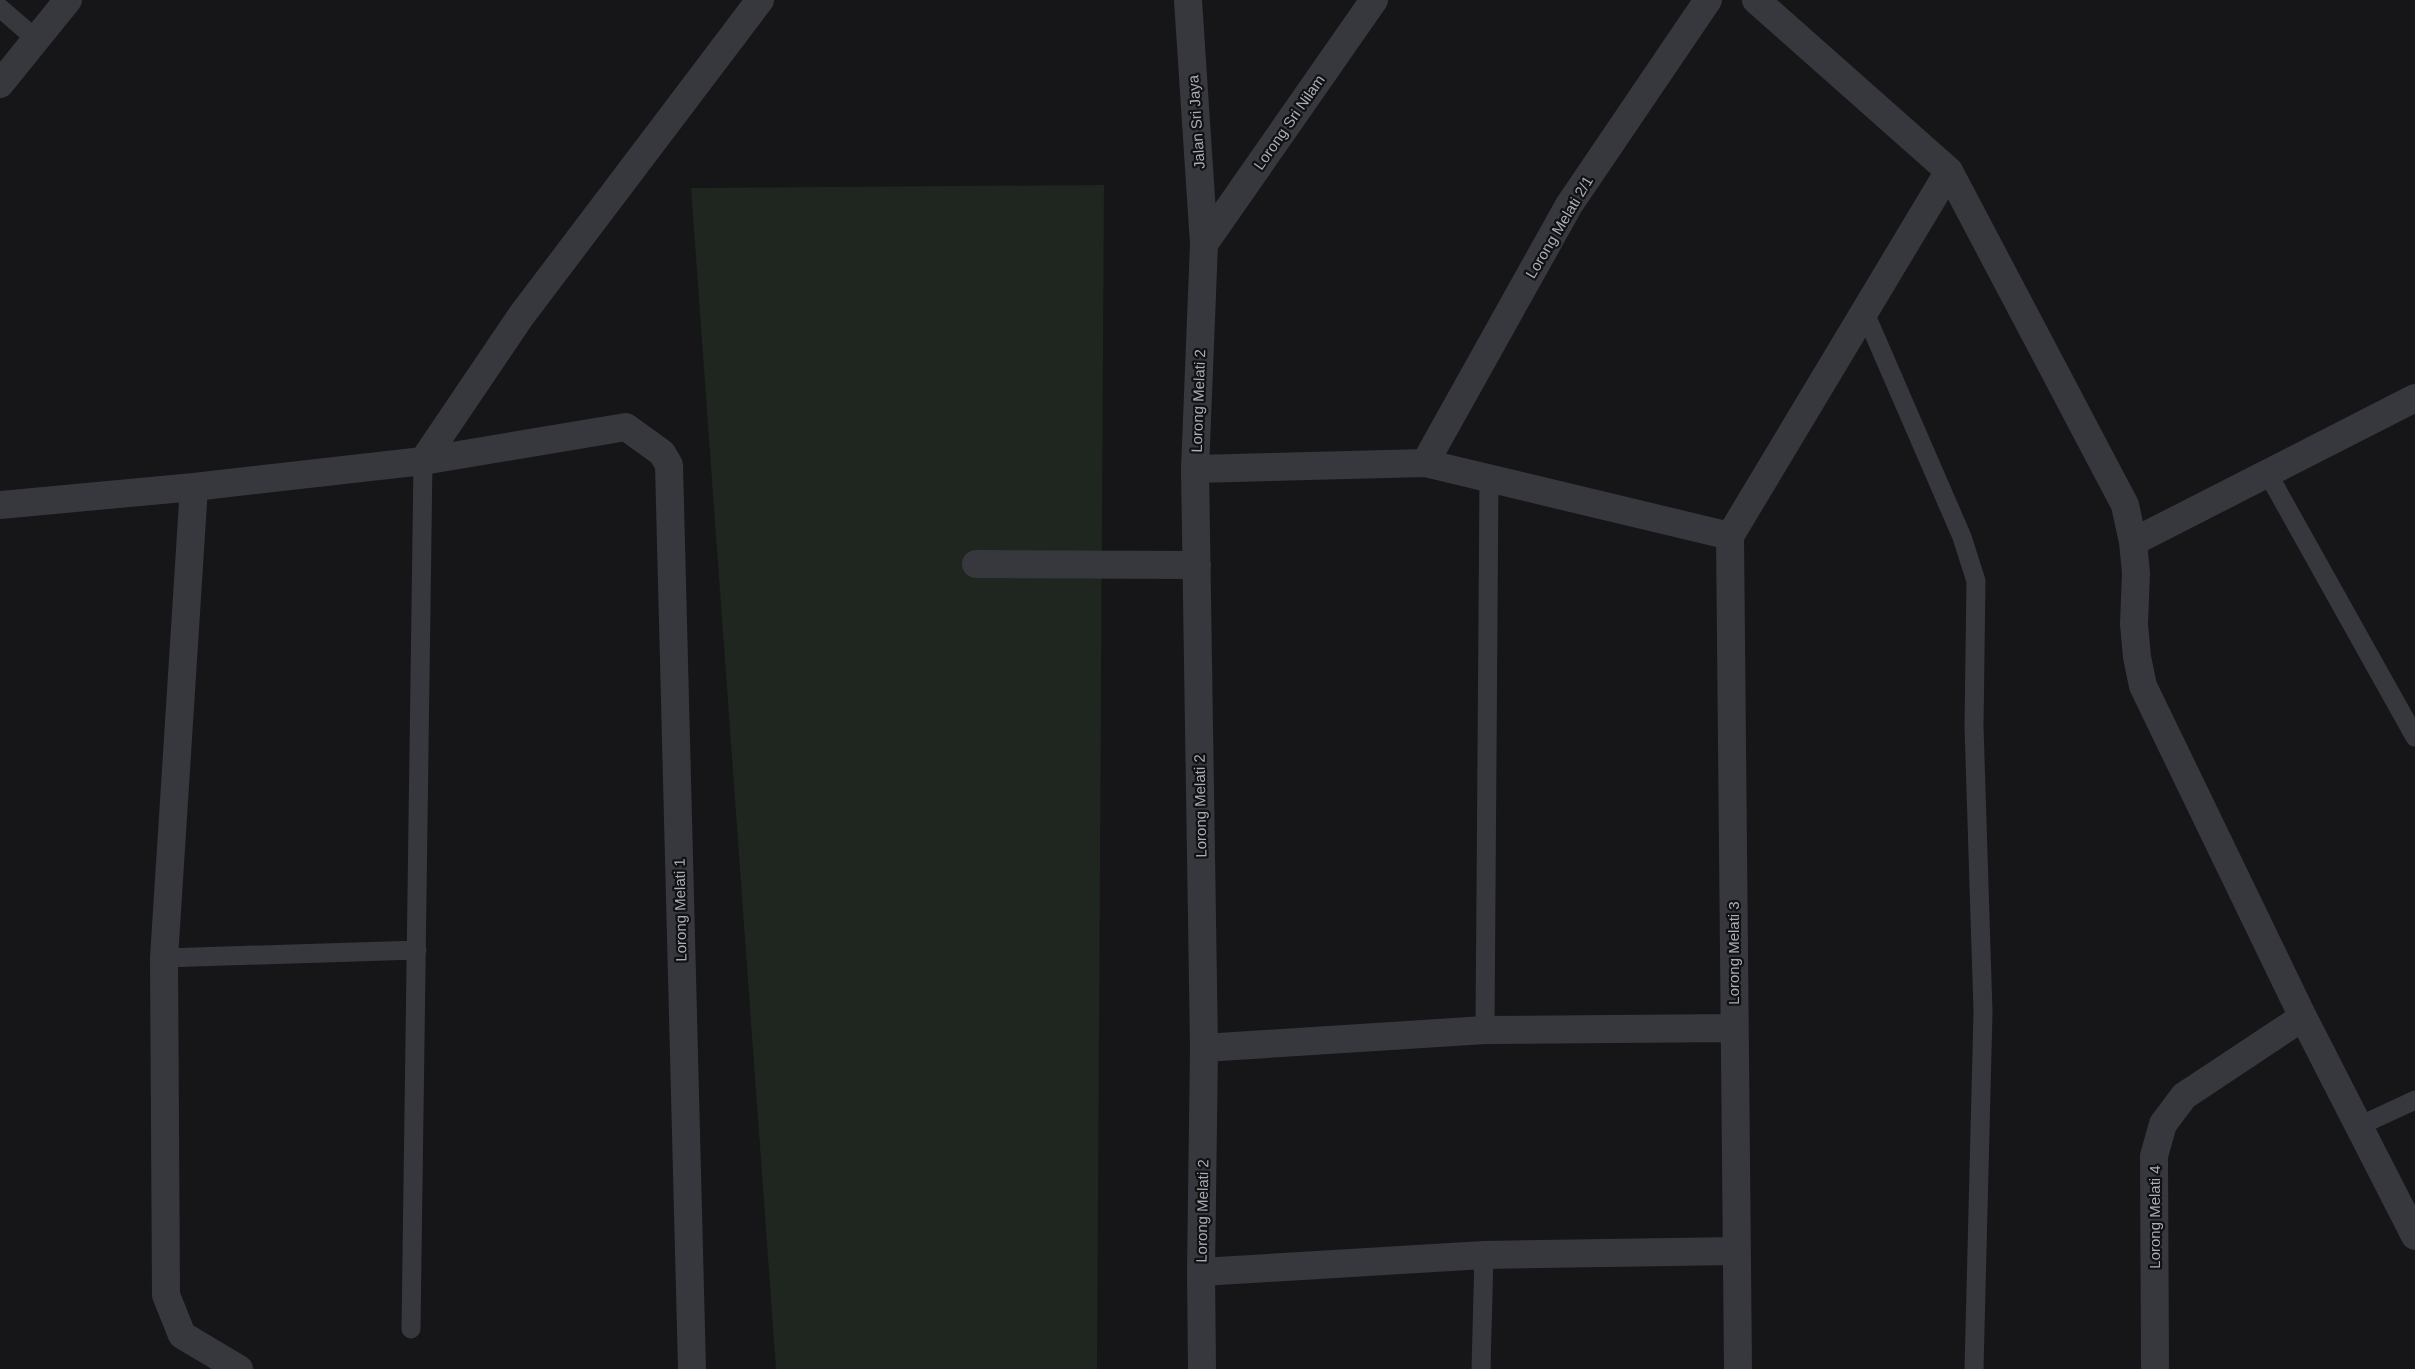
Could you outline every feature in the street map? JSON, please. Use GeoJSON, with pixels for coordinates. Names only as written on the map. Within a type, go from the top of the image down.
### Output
{"type":"FeatureCollection","features":[{"type":"Feature","properties":{"kind":"street"},"geometry":{"type":"LineString","coordinates":[[0,84],[68,0]]}},
{"type":"Feature","properties":{"kind":"street"},"geometry":{"type":"LineString","coordinates":[[0,505],[423,461],[521,316],[760,0]]}},
{"type":"Feature","properties":{"kind":"street","name":"Jalan Sri Jaya"},"geometry":{"type":"LineString","coordinates":[[1188,0],[1204,244]]}},
{"type":"Feature","properties":{"kind":"street","name":"Lorong Sri Nilam"},"geometry":{"type":"LineString","coordinates":[[1204,244],[1374,0]]}},
{"type":"Feature","properties":{"kind":"street","name":"Lorong Melati 2/1"},"geometry":{"type":"LineString","coordinates":[[1425,463],[1569,205],[1708,0]]}},
{"type":"Feature","properties":{"kind":"street"},"geometry":{"type":"LineString","coordinates":[[1756,0],[1949,171],[2125,505],[2134,542],[2136,573],[2134,624],[2137,657],[2143,686],[2304,1017],[2415,1236]]}},
{"type":"Feature","properties":{"kind":"street"},"geometry":{"type":"LineString","coordinates":[[1195,469],[1425,463],[1730,536],[1949,171]]}},
{"type":"Feature","properties":{"kind":"street","name":"Lorong Melati 2"},"geometry":{"type":"LineString","coordinates":[[1202,1369],[1201,1272],[1204,1048],[1195,469],[1204,244]]}},
{"type":"Feature","properties":{"kind":"street"},"geometry":{"type":"LineString","coordinates":[[2134,542],[2415,398]]}},
{"type":"Feature","properties":{"kind":"street","name":"Lorong Melati 1"},"geometry":{"type":"LineString","coordinates":[[423,461],[626,427],[662,453],[669,465],[692,1369]]}},
{"type":"Feature","properties":{"kind":"street"},"geometry":{"type":"LineString","coordinates":[[194,486],[164,958],[166,1296],[182,1335],[239,1369]]}},
{"type":"Feature","properties":{"kind":"street","name":"Lorong Melati 3"},"geometry":{"type":"LineString","coordinates":[[1730,536],[1738,1369]]}},
{"type":"Feature","properties":{"kind":"street"},"geometry":{"type":"LineString","coordinates":[[976,564],[1196,566]]}},
{"type":"Feature","properties":{"kind":"street","name":"Lorong Melati 4"},"geometry":{"type":"LineString","coordinates":[[2155,1369],[2154,1156],[2163,1124],[2184,1096],[2304,1017]]}},
{"type":"Feature","properties":{"kind":"street"},"geometry":{"type":"LineString","coordinates":[[1204,1048],[1485,1030],[1734,1028]]}},
{"type":"Feature","properties":{"kind":"street"},"geometry":{"type":"LineString","coordinates":[[1201,1272],[1484,1255],[1736,1251]]}},
{"type":"Feature","properties":{"kind":"lane"},"geometry":{"type":"LineString","coordinates":[[0,8],[36,39]]}},
{"type":"Feature","properties":{"kind":"lane"},"geometry":{"type":"LineString","coordinates":[[1865,313],[1962,536],[1976,581],[1974,726],[1983,1012],[1974,1369]]}},
{"type":"Feature","properties":{"kind":"lane"},"geometry":{"type":"LineString","coordinates":[[410,1329],[418,950],[423,461]]}},
{"type":"Feature","properties":{"kind":"lane"},"geometry":{"type":"LineString","coordinates":[[2268,474],[2415,737]]}},
{"type":"Feature","properties":{"kind":"lane"},"geometry":{"type":"LineString","coordinates":[[1485,1030],[1489,478]]}},
{"type":"Feature","properties":{"kind":"lane"},"geometry":{"type":"LineString","coordinates":[[164,958],[418,950]]}},
{"type":"Feature","properties":{"kind":"lane"},"geometry":{"type":"LineString","coordinates":[[2359,1126],[2415,1100]]}},
{"type":"Feature","properties":{"kind":"lane"},"geometry":{"type":"LineString","coordinates":[[1481,1369],[1484,1255]]}},
{"type":"Feature","properties":{"kind":"shaded area"},"geometry":{"type":"Polygon","coordinates":[[[1104,185],[1097,1369],[776,1369],[691,188],[1104,185]]]}}]}
